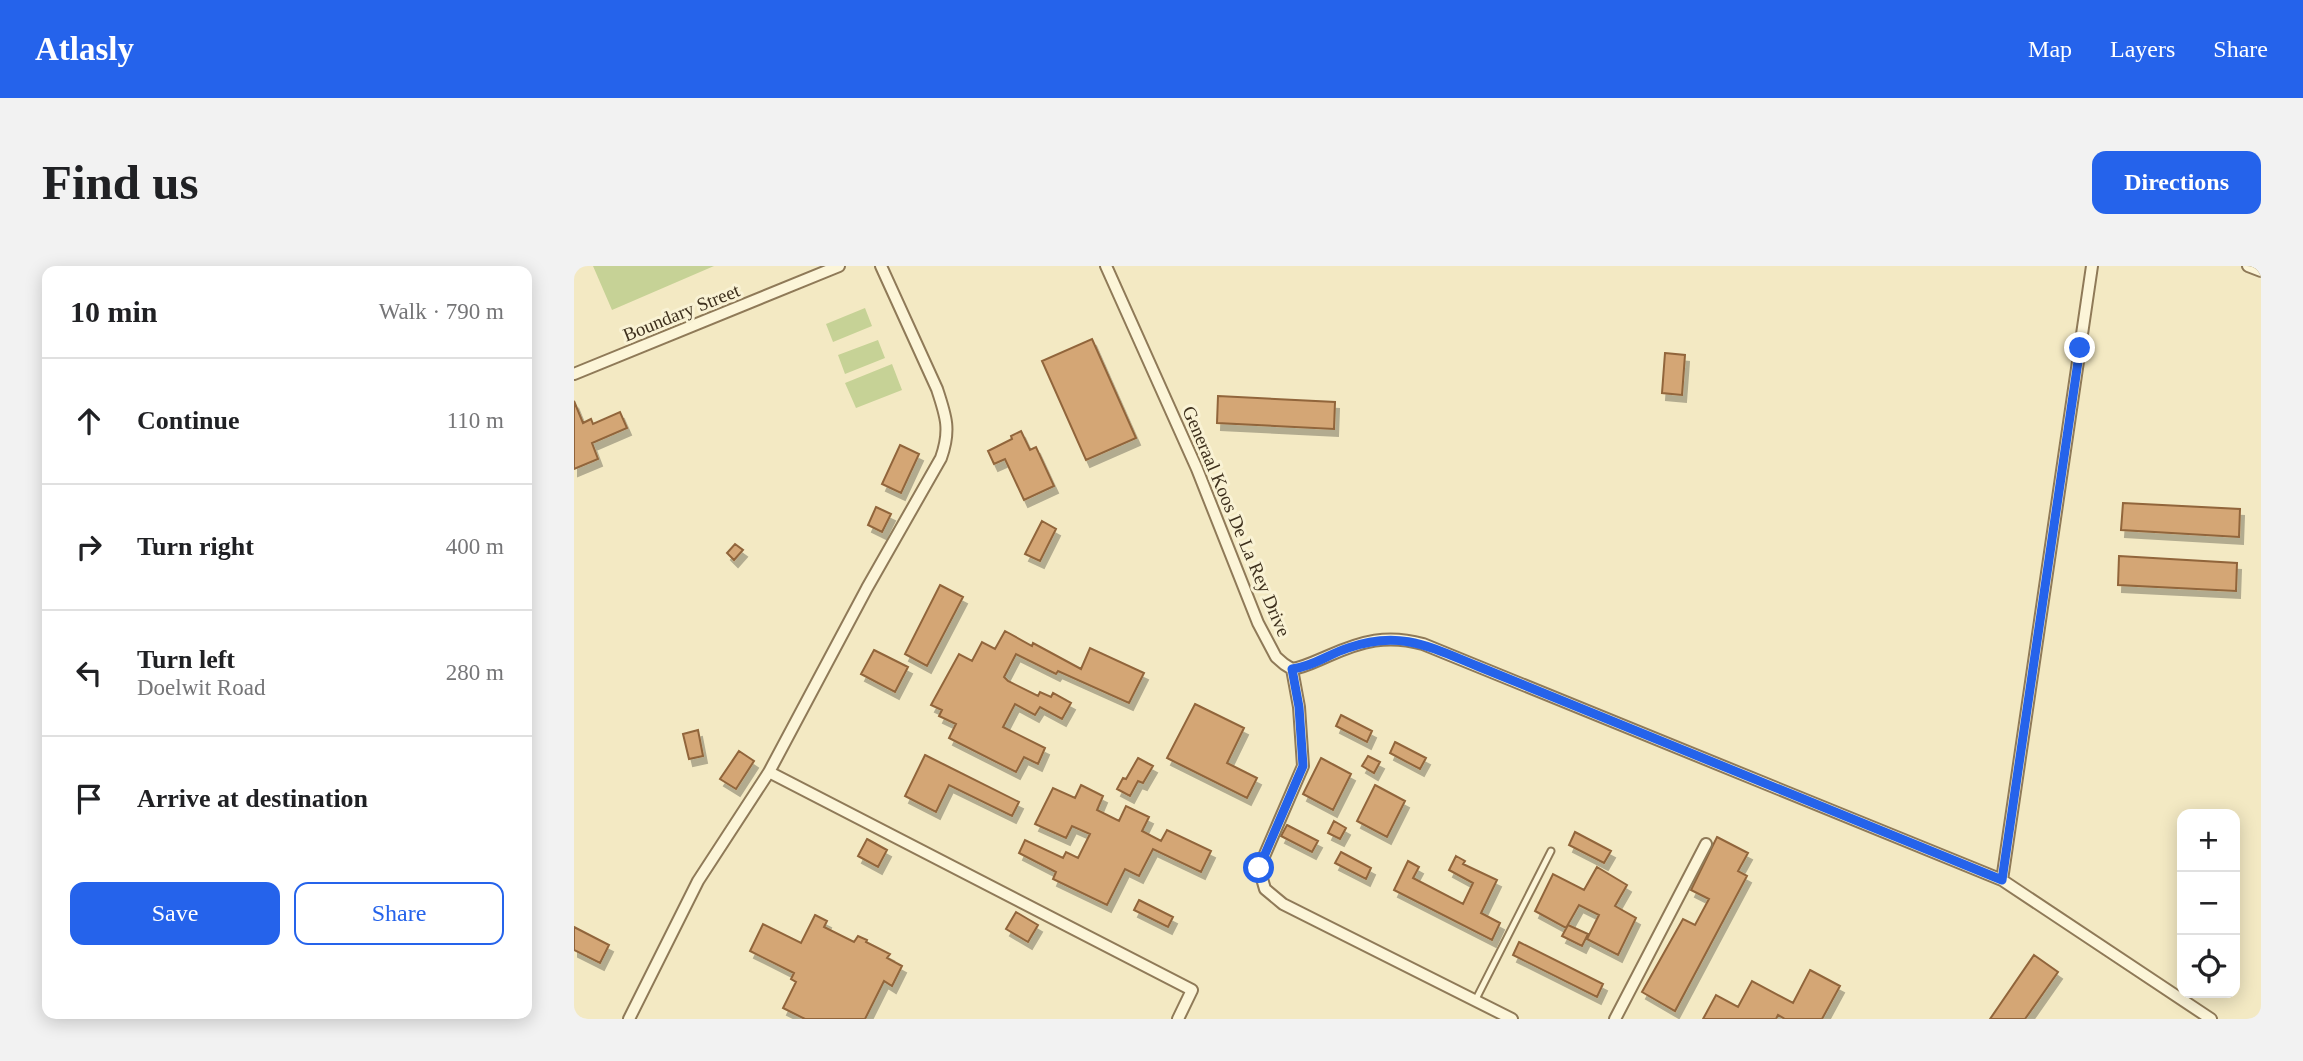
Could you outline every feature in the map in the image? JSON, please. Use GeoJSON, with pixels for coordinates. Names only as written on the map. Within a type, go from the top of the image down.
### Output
{"type":"FeatureCollection","features":[{"type":"Feature","properties":{"kind":"street","name":"Boundary Street"},"geometry":{"type":"LineString","coordinates":[[574,374],[839,266]]}},
{"type":"Feature","properties":{"kind":"street"},"geometry":{"type":"LineString","coordinates":[[629,1019],[698,881],[769,772],[867,588],[941,458],[947,440],[947,422],[937,389],[881,266]]}},
{"type":"Feature","properties":{"kind":"street","name":"Generaal Koos De La Rey Drive"},"geometry":{"type":"LineString","coordinates":[[1106,266],[1197,469],[1258,623],[1276,657],[1292,669]]}},
{"type":"Feature","properties":{"kind":"street"},"geometry":{"type":"LineString","coordinates":[[2002,880],[2092,266]]}},
{"type":"Feature","properties":{"kind":"street"},"geometry":{"type":"LineString","coordinates":[[2248,266],[2261,271]]}},
{"type":"Feature","properties":{"kind":"street"},"geometry":{"type":"LineString","coordinates":[[1511,1019],[1283,904],[1265,889],[1259,868],[1303,766],[1299,707],[1292,669],[1302,668],[1347,648],[1379,639],[1403,639],[1423,645],[2002,880],[2211,1019]]}},
{"type":"Feature","properties":{"kind":"street"},"geometry":{"type":"LineString","coordinates":[[769,772],[1192,990],[1178,1019]]}},
{"type":"Feature","properties":{"kind":"street"},"geometry":{"type":"LineString","coordinates":[[1615,1019],[1706,844]]}},
{"type":"Feature","properties":{"kind":"lane"},"geometry":{"type":"LineString","coordinates":[[1475,1001],[1551,851]]}},
{"type":"Feature","properties":{"kind":"green space"},"geometry":{"type":"Polygon","coordinates":[[[593,266],[714,266],[612,310],[593,266]]]}},
{"type":"Feature","properties":{"kind":"green space"},"geometry":{"type":"Polygon","coordinates":[[[865,308],[872,326],[833,342],[826,324],[865,308]]]}},
{"type":"Feature","properties":{"kind":"green space"},"geometry":{"type":"Polygon","coordinates":[[[878,340],[885,358],[845,374],[838,355],[878,340]]]}},
{"type":"Feature","properties":{"kind":"green space"},"geometry":{"type":"Polygon","coordinates":[[[892,364],[902,390],[856,408],[845,383],[892,364]]]}},
{"type":"Feature","properties":{"kind":"building"},"geometry":{"type":"Polygon","coordinates":[[[1092,339],[1136,438],[1086,460],[1042,361],[1092,339]]]}},
{"type":"Feature","properties":{"kind":"building"},"geometry":{"type":"Polygon","coordinates":[[[1665,353],[1685,355],[1682,395],[1662,393],[1665,353]]]}},
{"type":"Feature","properties":{"kind":"building"},"geometry":{"type":"Polygon","coordinates":[[[1218,396],[1335,402],[1334,429],[1217,423],[1218,396]]]}},
{"type":"Feature","properties":{"kind":"building"},"geometry":{"type":"Polygon","coordinates":[[[574,401],[583,423],[591,419],[593,424],[620,412],[627,428],[592,443],[598,459],[574,469],[574,401]]]}},
{"type":"Feature","properties":{"kind":"building"},"geometry":{"type":"Polygon","coordinates":[[[1021,431],[1030,450],[1036,447],[1054,486],[1024,500],[1005,459],[994,464],[988,451],[1012,439],[1011,436],[1021,431]]]}},
{"type":"Feature","properties":{"kind":"building"},"geometry":{"type":"Polygon","coordinates":[[[900,445],[919,454],[901,493],[882,484],[900,445]]]}},
{"type":"Feature","properties":{"kind":"building"},"geometry":{"type":"Polygon","coordinates":[[[2123,503],[2240,509],[2239,537],[2121,530],[2123,503]]]}},
{"type":"Feature","properties":{"kind":"building"},"geometry":{"type":"Polygon","coordinates":[[[876,507],[891,514],[882,532],[868,525],[876,507]]]}},
{"type":"Feature","properties":{"kind":"building"},"geometry":{"type":"Polygon","coordinates":[[[1042,521],[1056,529],[1040,561],[1025,554],[1042,521]]]}},
{"type":"Feature","properties":{"kind":"building"},"geometry":{"type":"Polygon","coordinates":[[[735,544],[743,550],[734,560],[727,553],[735,544]]]}},
{"type":"Feature","properties":{"kind":"building"},"geometry":{"type":"Polygon","coordinates":[[[2119,556],[2237,563],[2236,591],[2118,585],[2119,556]]]}},
{"type":"Feature","properties":{"kind":"building"},"geometry":{"type":"Polygon","coordinates":[[[940,585],[963,597],[927,666],[905,654],[940,585]]]}},
{"type":"Feature","properties":{"kind":"building"},"geometry":{"type":"Polygon","coordinates":[[[1005,631],[1081,669],[1090,648],[1144,673],[1129,703],[1058,671],[1056,674],[1016,654],[1004,677],[1008,681],[1038,696],[1040,692],[1051,697],[1053,693],[1071,703],[1062,719],[1040,707],[1035,715],[1015,704],[1003,727],[1045,748],[1038,764],[1024,757],[1016,772],[949,738],[956,724],[939,716],[942,710],[931,705],[959,654],[972,661],[982,642],[995,649],[1005,631]]]}},
{"type":"Feature","properties":{"kind":"building"},"geometry":{"type":"Polygon","coordinates":[[[874,650],[908,667],[895,692],[861,674],[874,650]]]}},
{"type":"Feature","properties":{"kind":"building"},"geometry":{"type":"Polygon","coordinates":[[[1195,704],[1244,728],[1227,763],[1257,778],[1247,798],[1167,758],[1195,704]]]}},
{"type":"Feature","properties":{"kind":"building"},"geometry":{"type":"Polygon","coordinates":[[[1341,715],[1372,731],[1367,742],[1336,726],[1341,715]]]}},
{"type":"Feature","properties":{"kind":"building"},"geometry":{"type":"Polygon","coordinates":[[[698,730],[703,756],[689,759],[683,734],[698,730]]]}},
{"type":"Feature","properties":{"kind":"building"},"geometry":{"type":"Polygon","coordinates":[[[1395,742],[1426,758],[1420,769],[1390,753],[1395,742]]]}},
{"type":"Feature","properties":{"kind":"building"},"geometry":{"type":"Polygon","coordinates":[[[739,751],[754,761],[736,789],[720,779],[739,751]]]}},
{"type":"Feature","properties":{"kind":"building"},"geometry":{"type":"Polygon","coordinates":[[[925,755],[1019,802],[1012,816],[949,785],[936,812],[905,796],[925,755]]]}},
{"type":"Feature","properties":{"kind":"building"},"geometry":{"type":"Polygon","coordinates":[[[1368,756],[1380,762],[1374,773],[1362,766],[1368,756]]]}},
{"type":"Feature","properties":{"kind":"building"},"geometry":{"type":"Polygon","coordinates":[[[1138,758],[1153,766],[1143,783],[1138,781],[1130,796],[1117,789],[1138,758]]]}},
{"type":"Feature","properties":{"kind":"building"},"geometry":{"type":"Polygon","coordinates":[[[1321,758],[1351,774],[1333,810],[1303,794],[1321,758]]]}},
{"type":"Feature","properties":{"kind":"building"},"geometry":{"type":"Polygon","coordinates":[[[1081,785],[1103,796],[1097,810],[1119,821],[1126,806],[1149,817],[1142,831],[1161,841],[1167,830],[1211,851],[1201,872],[1153,849],[1139,876],[1125,869],[1107,905],[1053,879],[1056,872],[1019,853],[1025,840],[1063,858],[1066,852],[1078,858],[1090,834],[1072,826],[1066,838],[1035,824],[1053,788],[1075,798],[1081,785]]]}},
{"type":"Feature","properties":{"kind":"building"},"geometry":{"type":"Polygon","coordinates":[[[1375,785],[1405,801],[1387,837],[1357,821],[1375,785]]]}},
{"type":"Feature","properties":{"kind":"building"},"geometry":{"type":"Polygon","coordinates":[[[1334,821],[1346,828],[1340,839],[1328,833],[1334,821]]]}},
{"type":"Feature","properties":{"kind":"building"},"geometry":{"type":"Polygon","coordinates":[[[1287,825],[1318,841],[1312,852],[1281,836],[1287,825]]]}},
{"type":"Feature","properties":{"kind":"building"},"geometry":{"type":"Polygon","coordinates":[[[1575,832],[1611,851],[1604,863],[1569,845],[1575,832]]]}},
{"type":"Feature","properties":{"kind":"building"},"geometry":{"type":"Polygon","coordinates":[[[1717,837],[1748,853],[1738,871],[1747,876],[1675,1011],[1642,992],[1683,919],[1695,925],[1709,899],[1691,890],[1717,837]]]}},
{"type":"Feature","properties":{"kind":"building"},"geometry":{"type":"Polygon","coordinates":[[[867,839],[887,850],[878,867],[858,856],[867,839]]]}},
{"type":"Feature","properties":{"kind":"building"},"geometry":{"type":"Polygon","coordinates":[[[1341,852],[1371,868],[1366,879],[1335,863],[1341,852]]]}},
{"type":"Feature","properties":{"kind":"building"},"geometry":{"type":"Polygon","coordinates":[[[1456,856],[1465,861],[1463,864],[1497,880],[1481,913],[1500,923],[1492,940],[1394,890],[1408,861],[1419,867],[1413,878],[1463,904],[1473,883],[1449,870],[1456,856]]]}},
{"type":"Feature","properties":{"kind":"building"},"geometry":{"type":"Polygon","coordinates":[[[1597,867],[1627,885],[1615,906],[1636,918],[1618,955],[1587,939],[1599,915],[1579,905],[1566,928],[1535,911],[1553,874],[1584,890],[1597,867]]]}},
{"type":"Feature","properties":{"kind":"building"},"geometry":{"type":"Polygon","coordinates":[[[1139,900],[1173,917],[1168,927],[1134,910],[1139,900]]]}},
{"type":"Feature","properties":{"kind":"building"},"geometry":{"type":"Polygon","coordinates":[[[1016,912],[1038,925],[1028,942],[1006,929],[1016,912]]]}},
{"type":"Feature","properties":{"kind":"building"},"geometry":{"type":"Polygon","coordinates":[[[815,915],[827,921],[824,927],[854,942],[858,936],[867,940],[866,942],[890,954],[887,958],[902,966],[892,986],[884,981],[865,1019],[805,1019],[783,1008],[796,982],[791,979],[794,973],[750,951],[763,924],[801,943],[815,915]]]}},
{"type":"Feature","properties":{"kind":"building"},"geometry":{"type":"Polygon","coordinates":[[[1568,925],[1588,934],[1582,946],[1562,936],[1568,925]]]}},
{"type":"Feature","properties":{"kind":"building"},"geometry":{"type":"Polygon","coordinates":[[[574,927],[609,945],[600,963],[574,950],[574,927]]]}},
{"type":"Feature","properties":{"kind":"building"},"geometry":{"type":"Polygon","coordinates":[[[1519,942],[1603,984],[1597,997],[1513,955],[1519,942]]]}},
{"type":"Feature","properties":{"kind":"building"},"geometry":{"type":"Polygon","coordinates":[[[2034,955],[2058,972],[2025,1019],[1990,1019],[2034,955]]]}},
{"type":"Feature","properties":{"kind":"building"},"geometry":{"type":"Polygon","coordinates":[[[1810,970],[1840,986],[1822,1019],[1785,1019],[1778,1015],[1776,1019],[1703,1019],[1716,995],[1738,1007],[1752,981],[1793,1003],[1810,970]]]}},
{"type":"Feature","properties":{"kind":"route"},"geometry":{"type":"LineString","coordinates":[[1259,868],[1303,766],[1299,707],[1292,669],[1302,668],[1347,648],[1379,639],[1403,639],[1482,668],[2002,880],[2080,348]]}}]}
